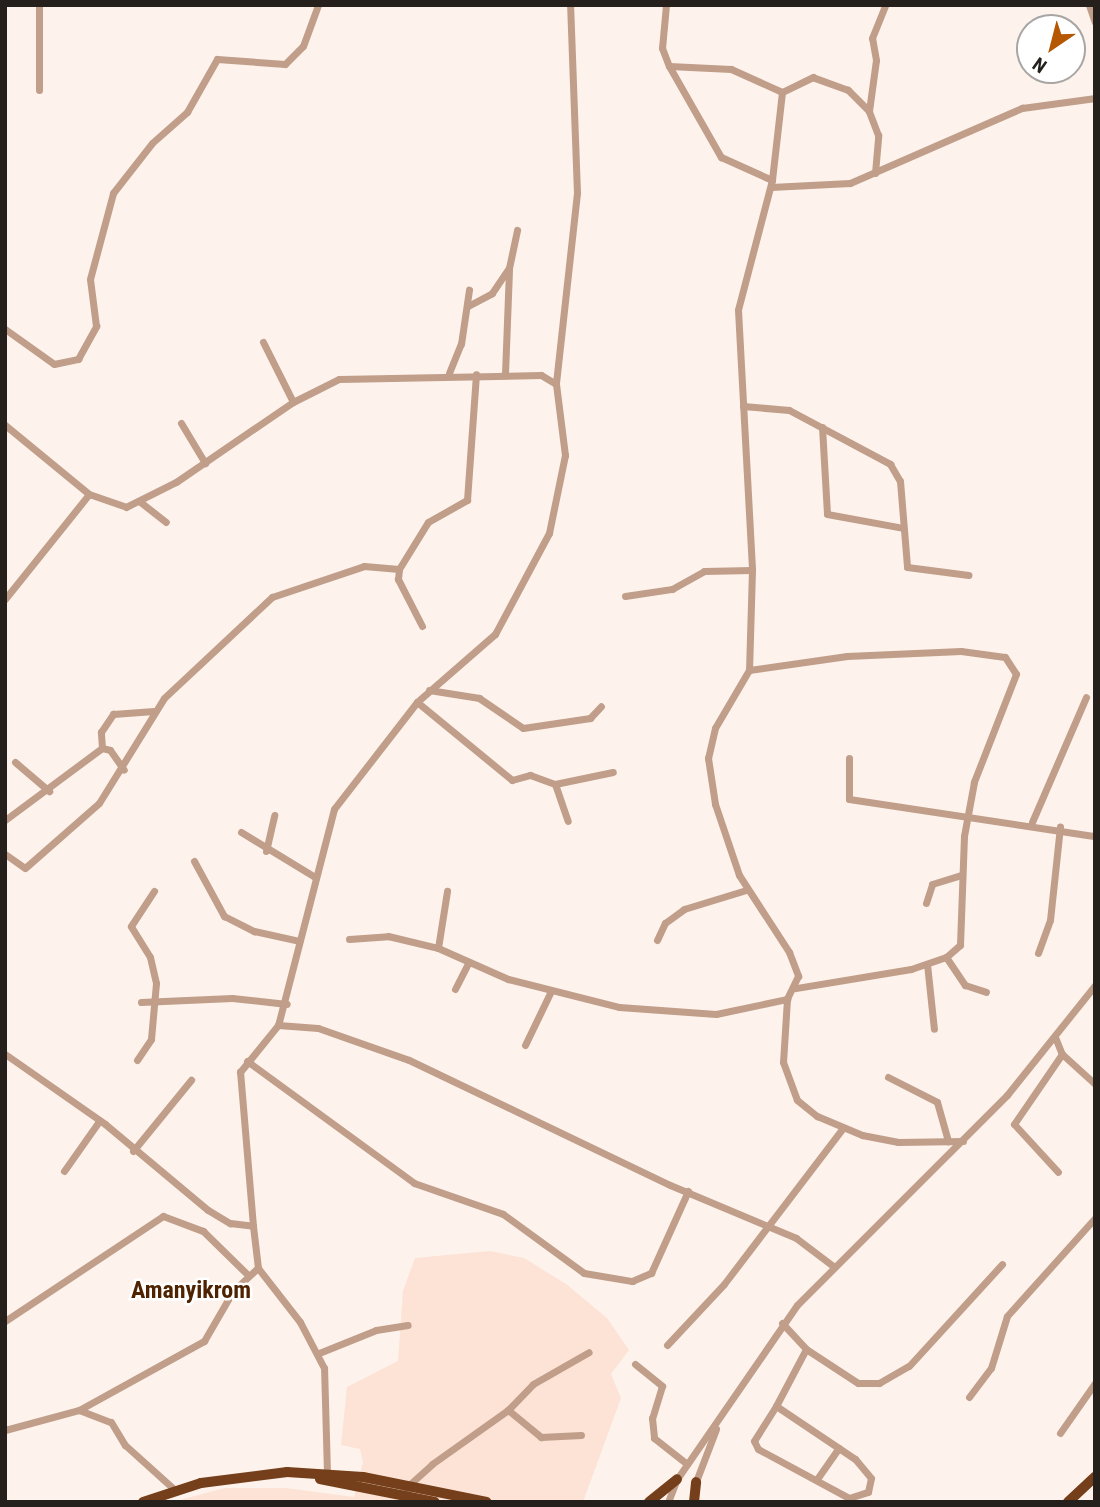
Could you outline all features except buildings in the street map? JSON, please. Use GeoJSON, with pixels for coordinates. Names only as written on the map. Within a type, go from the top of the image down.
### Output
{"type":"FeatureCollection","features":[{"type":"Feature","properties":{"kind":"highway"},"geometry":{"type":"LineString","coordinates":[[143,1502],[175,1490],[244,1476],[327,1474],[436,1502]]}},
{"type":"Feature","properties":{"kind":"highway"},"geometry":{"type":"LineString","coordinates":[[244,1476],[320,1479],[405,1494],[488,1502]]}},
{"type":"Feature","properties":{"kind":"highway"},"geometry":{"type":"LineString","coordinates":[[649,1502],[677,1479]]}},
{"type":"Feature","properties":{"kind":"highway"},"geometry":{"type":"LineString","coordinates":[[1068,1502],[1095,1479]]}},
{"type":"Feature","properties":{"kind":"highway"},"geometry":{"type":"LineString","coordinates":[[1077,1502],[1095,1479]]}},
{"type":"Feature","properties":{"kind":"highway"},"geometry":{"type":"LineString","coordinates":[[691,1502],[696,1482]]}},
{"type":"Feature","properties":{"kind":"street"},"geometry":{"type":"LineString","coordinates":[[39,5],[39,90]]}},
{"type":"Feature","properties":{"kind":"street"},"geometry":{"type":"LineString","coordinates":[[5,329],[54,364],[78,359],[96,326],[90,279],[113,193],[152,143],[187,112],[217,59],[285,64],[303,46],[318,5]]}},
{"type":"Feature","properties":{"kind":"street"},"geometry":{"type":"LineString","coordinates":[[327,1474],[327,1396],[318,1353],[258,1268],[240,1072],[278,1025],[287,1004],[299,941],[334,809],[417,702],[495,634],[549,533],[565,455],[556,384],[577,193],[570,5]]}},
{"type":"Feature","properties":{"kind":"street"},"geometry":{"type":"LineString","coordinates":[[666,5],[662,37],[669,66],[721,157],[771,183],[832,186],[875,173],[1022,108],[1095,98]]}},
{"type":"Feature","properties":{"kind":"street"},"geometry":{"type":"LineString","coordinates":[[875,173],[880,144],[869,111],[876,60],[872,38],[885,5]]}},
{"type":"Feature","properties":{"kind":"street"},"geometry":{"type":"LineString","coordinates":[[1088,5],[1095,22]]}},
{"type":"Feature","properties":{"kind":"street"},"geometry":{"type":"LineString","coordinates":[[669,66],[731,69],[782,92]]}},
{"type":"Feature","properties":{"kind":"street"},"geometry":{"type":"LineString","coordinates":[[782,92],[806,77],[826,79],[848,90],[869,111]]}},
{"type":"Feature","properties":{"kind":"street"},"geometry":{"type":"LineString","coordinates":[[782,92],[771,183],[738,302],[752,570],[748,670],[715,728],[708,758],[724,834],[746,890],[789,952],[798,976],[796,988],[787,999],[783,1062],[792,1088],[803,1108],[842,1128],[880,1140],[962,1141]]}},
{"type":"Feature","properties":{"kind":"street"},"geometry":{"type":"LineString","coordinates":[[505,374],[509,268],[517,230]]}},
{"type":"Feature","properties":{"kind":"street"},"geometry":{"type":"LineString","coordinates":[[468,306],[492,293],[509,268]]}},
{"type":"Feature","properties":{"kind":"street"},"geometry":{"type":"LineString","coordinates":[[449,373],[468,306],[468,290]]}},
{"type":"Feature","properties":{"kind":"street"},"geometry":{"type":"LineString","coordinates":[[263,342],[293,402]]}},
{"type":"Feature","properties":{"kind":"street"},"geometry":{"type":"LineString","coordinates":[[5,425],[89,494],[122,506],[139,501],[205,463],[293,402],[346,377],[449,373],[541,374],[556,384]]}},
{"type":"Feature","properties":{"kind":"street"},"geometry":{"type":"LineString","coordinates":[[422,626],[398,579],[398,569],[428,522],[467,500],[476,374]]}},
{"type":"Feature","properties":{"kind":"street"},"geometry":{"type":"LineString","coordinates":[[743,406],[783,408],[895,468],[909,569],[968,575]]}},
{"type":"Feature","properties":{"kind":"street"},"geometry":{"type":"LineString","coordinates":[[181,423],[205,463]]}},
{"type":"Feature","properties":{"kind":"street"},"geometry":{"type":"LineString","coordinates":[[822,427],[827,514],[903,528]]}},
{"type":"Feature","properties":{"kind":"street"},"geometry":{"type":"LineString","coordinates":[[5,599],[89,494]]}},
{"type":"Feature","properties":{"kind":"street"},"geometry":{"type":"LineString","coordinates":[[139,501],[166,522]]}},
{"type":"Feature","properties":{"kind":"street"},"geometry":{"type":"LineString","coordinates":[[5,855],[20,867],[27,866],[99,803],[124,770],[154,711],[272,597],[364,566],[398,569]]}},
{"type":"Feature","properties":{"kind":"street"},"geometry":{"type":"LineString","coordinates":[[625,596],[672,589],[704,571],[752,570]]}},
{"type":"Feature","properties":{"kind":"street"},"geometry":{"type":"LineString","coordinates":[[748,670],[862,654],[961,651],[1005,657],[1016,674],[981,753],[968,813],[962,875],[963,937],[946,957],[928,964],[796,988]]}},
{"type":"Feature","properties":{"kind":"street"},"geometry":{"type":"LineString","coordinates":[[429,690],[479,698],[523,728],[590,718],[601,706]]}},
{"type":"Feature","properties":{"kind":"street"},"geometry":{"type":"LineString","coordinates":[[1032,822],[1086,697]]}},
{"type":"Feature","properties":{"kind":"street"},"geometry":{"type":"LineString","coordinates":[[417,702],[509,779],[536,775],[555,784],[613,772]]}},
{"type":"Feature","properties":{"kind":"street"},"geometry":{"type":"LineString","coordinates":[[102,748],[100,737],[113,714],[154,711]]}},
{"type":"Feature","properties":{"kind":"street"},"geometry":{"type":"LineString","coordinates":[[102,748],[110,750],[124,770]]}},
{"type":"Feature","properties":{"kind":"street"},"geometry":{"type":"LineString","coordinates":[[5,820],[49,791],[102,748]]}},
{"type":"Feature","properties":{"kind":"street"},"geometry":{"type":"LineString","coordinates":[[849,758],[849,799],[1032,822],[1094,834]]}},
{"type":"Feature","properties":{"kind":"street"},"geometry":{"type":"LineString","coordinates":[[15,762],[49,791]]}},
{"type":"Feature","properties":{"kind":"street"},"geometry":{"type":"LineString","coordinates":[[555,784],[568,821]]}},
{"type":"Feature","properties":{"kind":"street"},"geometry":{"type":"LineString","coordinates":[[266,851],[274,815]]}},
{"type":"Feature","properties":{"kind":"street"},"geometry":{"type":"LineString","coordinates":[[1038,953],[1050,920],[1060,827]]}},
{"type":"Feature","properties":{"kind":"street"},"geometry":{"type":"LineString","coordinates":[[241,832],[266,851],[315,877]]}},
{"type":"Feature","properties":{"kind":"street"},"geometry":{"type":"LineString","coordinates":[[194,861],[224,916],[254,931],[299,941]]}},
{"type":"Feature","properties":{"kind":"street"},"geometry":{"type":"LineString","coordinates":[[926,903],[932,884],[962,875]]}},
{"type":"Feature","properties":{"kind":"street"},"geometry":{"type":"LineString","coordinates":[[657,940],[664,923],[684,909],[746,890]]}},
{"type":"Feature","properties":{"kind":"street"},"geometry":{"type":"LineString","coordinates":[[136,1060],[151,1039],[155,972],[131,926],[154,891]]}},
{"type":"Feature","properties":{"kind":"street"},"geometry":{"type":"LineString","coordinates":[[438,947],[447,891]]}},
{"type":"Feature","properties":{"kind":"street"},"geometry":{"type":"LineString","coordinates":[[349,939],[388,936],[438,947],[468,963],[550,993],[619,1007],[706,1014],[787,999]]}},
{"type":"Feature","properties":{"kind":"street"},"geometry":{"type":"LineString","coordinates":[[946,957],[965,985],[986,992]]}},
{"type":"Feature","properties":{"kind":"street"},"geometry":{"type":"LineString","coordinates":[[455,989],[468,963]]}},
{"type":"Feature","properties":{"kind":"street"},"geometry":{"type":"LineString","coordinates":[[928,964],[934,1029]]}},
{"type":"Feature","properties":{"kind":"street"},"geometry":{"type":"LineString","coordinates":[[668,1502],[677,1479],[722,1416],[782,1323],[833,1266],[962,1141],[1055,1037],[1095,985]]}},
{"type":"Feature","properties":{"kind":"street"},"geometry":{"type":"LineString","coordinates":[[526,1045],[550,993]]}},
{"type":"Feature","properties":{"kind":"street"},"geometry":{"type":"LineString","coordinates":[[141,1002],[155,1004],[232,998],[287,1004]]}},
{"type":"Feature","properties":{"kind":"street"},"geometry":{"type":"LineString","coordinates":[[278,1025],[318,1028],[409,1060],[688,1191],[770,1226],[810,1247],[833,1266]]}},
{"type":"Feature","properties":{"kind":"street"},"geometry":{"type":"LineString","coordinates":[[1055,1037],[1062,1054],[1095,1084]]}},
{"type":"Feature","properties":{"kind":"street"},"geometry":{"type":"LineString","coordinates":[[5,1054],[100,1120],[133,1151],[226,1221],[253,1226]]}},
{"type":"Feature","properties":{"kind":"street"},"geometry":{"type":"LineString","coordinates":[[1058,1172],[1014,1124],[1062,1054]]}},
{"type":"Feature","properties":{"kind":"street"},"geometry":{"type":"LineString","coordinates":[[247,1061],[414,1183],[503,1214],[584,1273],[632,1281],[651,1273],[688,1191]]}},
{"type":"Feature","properties":{"kind":"street"},"geometry":{"type":"LineString","coordinates":[[888,1077],[937,1102],[948,1142]]}},
{"type":"Feature","properties":{"kind":"street"},"geometry":{"type":"LineString","coordinates":[[133,1151],[191,1080]]}},
{"type":"Feature","properties":{"kind":"street"},"geometry":{"type":"LineString","coordinates":[[64,1171],[100,1120]]}},
{"type":"Feature","properties":{"kind":"street"},"geometry":{"type":"LineString","coordinates":[[667,1345],[770,1226],[842,1128]]}},
{"type":"Feature","properties":{"kind":"street"},"geometry":{"type":"LineString","coordinates":[[5,1321],[163,1216],[204,1231],[248,1275]]}},
{"type":"Feature","properties":{"kind":"street"},"geometry":{"type":"LineString","coordinates":[[969,1397],[991,1368],[1007,1316],[1095,1218]]}},
{"type":"Feature","properties":{"kind":"street"},"geometry":{"type":"LineString","coordinates":[[782,1323],[806,1349],[858,1383],[889,1378],[939,1337],[1002,1264]]}},
{"type":"Feature","properties":{"kind":"street"},"geometry":{"type":"LineString","coordinates":[[5,1430],[79,1410],[204,1341],[248,1275],[258,1268]]}},
{"type":"Feature","properties":{"kind":"street"},"geometry":{"type":"LineString","coordinates":[[318,1353],[376,1330],[408,1325]]}},
{"type":"Feature","properties":{"kind":"street"},"geometry":{"type":"LineString","coordinates":[[776,1406],[838,1448],[870,1478],[868,1492],[849,1498],[755,1446],[776,1406],[806,1349]]}},
{"type":"Feature","properties":{"kind":"street"},"geometry":{"type":"LineString","coordinates":[[405,1494],[508,1410],[533,1384],[589,1352]]}},
{"type":"Feature","properties":{"kind":"street"},"geometry":{"type":"LineString","coordinates":[[635,1364],[662,1386],[653,1418],[654,1438],[687,1464]]}},
{"type":"Feature","properties":{"kind":"street"},"geometry":{"type":"LineString","coordinates":[[1060,1433],[1095,1383]]}},
{"type":"Feature","properties":{"kind":"street"},"geometry":{"type":"LineString","coordinates":[[79,1410],[111,1422],[121,1440],[175,1490]]}},
{"type":"Feature","properties":{"kind":"street"},"geometry":{"type":"LineString","coordinates":[[508,1410],[541,1437],[580,1435]]}},
{"type":"Feature","properties":{"kind":"street"},"geometry":{"type":"LineString","coordinates":[[696,1482],[722,1416]]}},
{"type":"Feature","properties":{"kind":"street"},"geometry":{"type":"LineString","coordinates":[[817,1479],[838,1448]]}},
{"type":"Feature","properties":{"kind":"shaded area"},"geometry":{"type":"Polygon","coordinates":[[[490,1251],[524,1258],[566,1284],[607,1318],[629,1350],[611,1374],[621,1398],[583,1502],[172,1502],[225,1488],[286,1488],[354,1497],[363,1462],[360,1449],[341,1445],[347,1387],[398,1361],[403,1291],[415,1258],[490,1251]]]}},
{"type":"Feature","properties":{"kind":"district","name":"Amanyikrom"},"geometry":{"type":"Point","coordinates":[191,1291]}}]}
